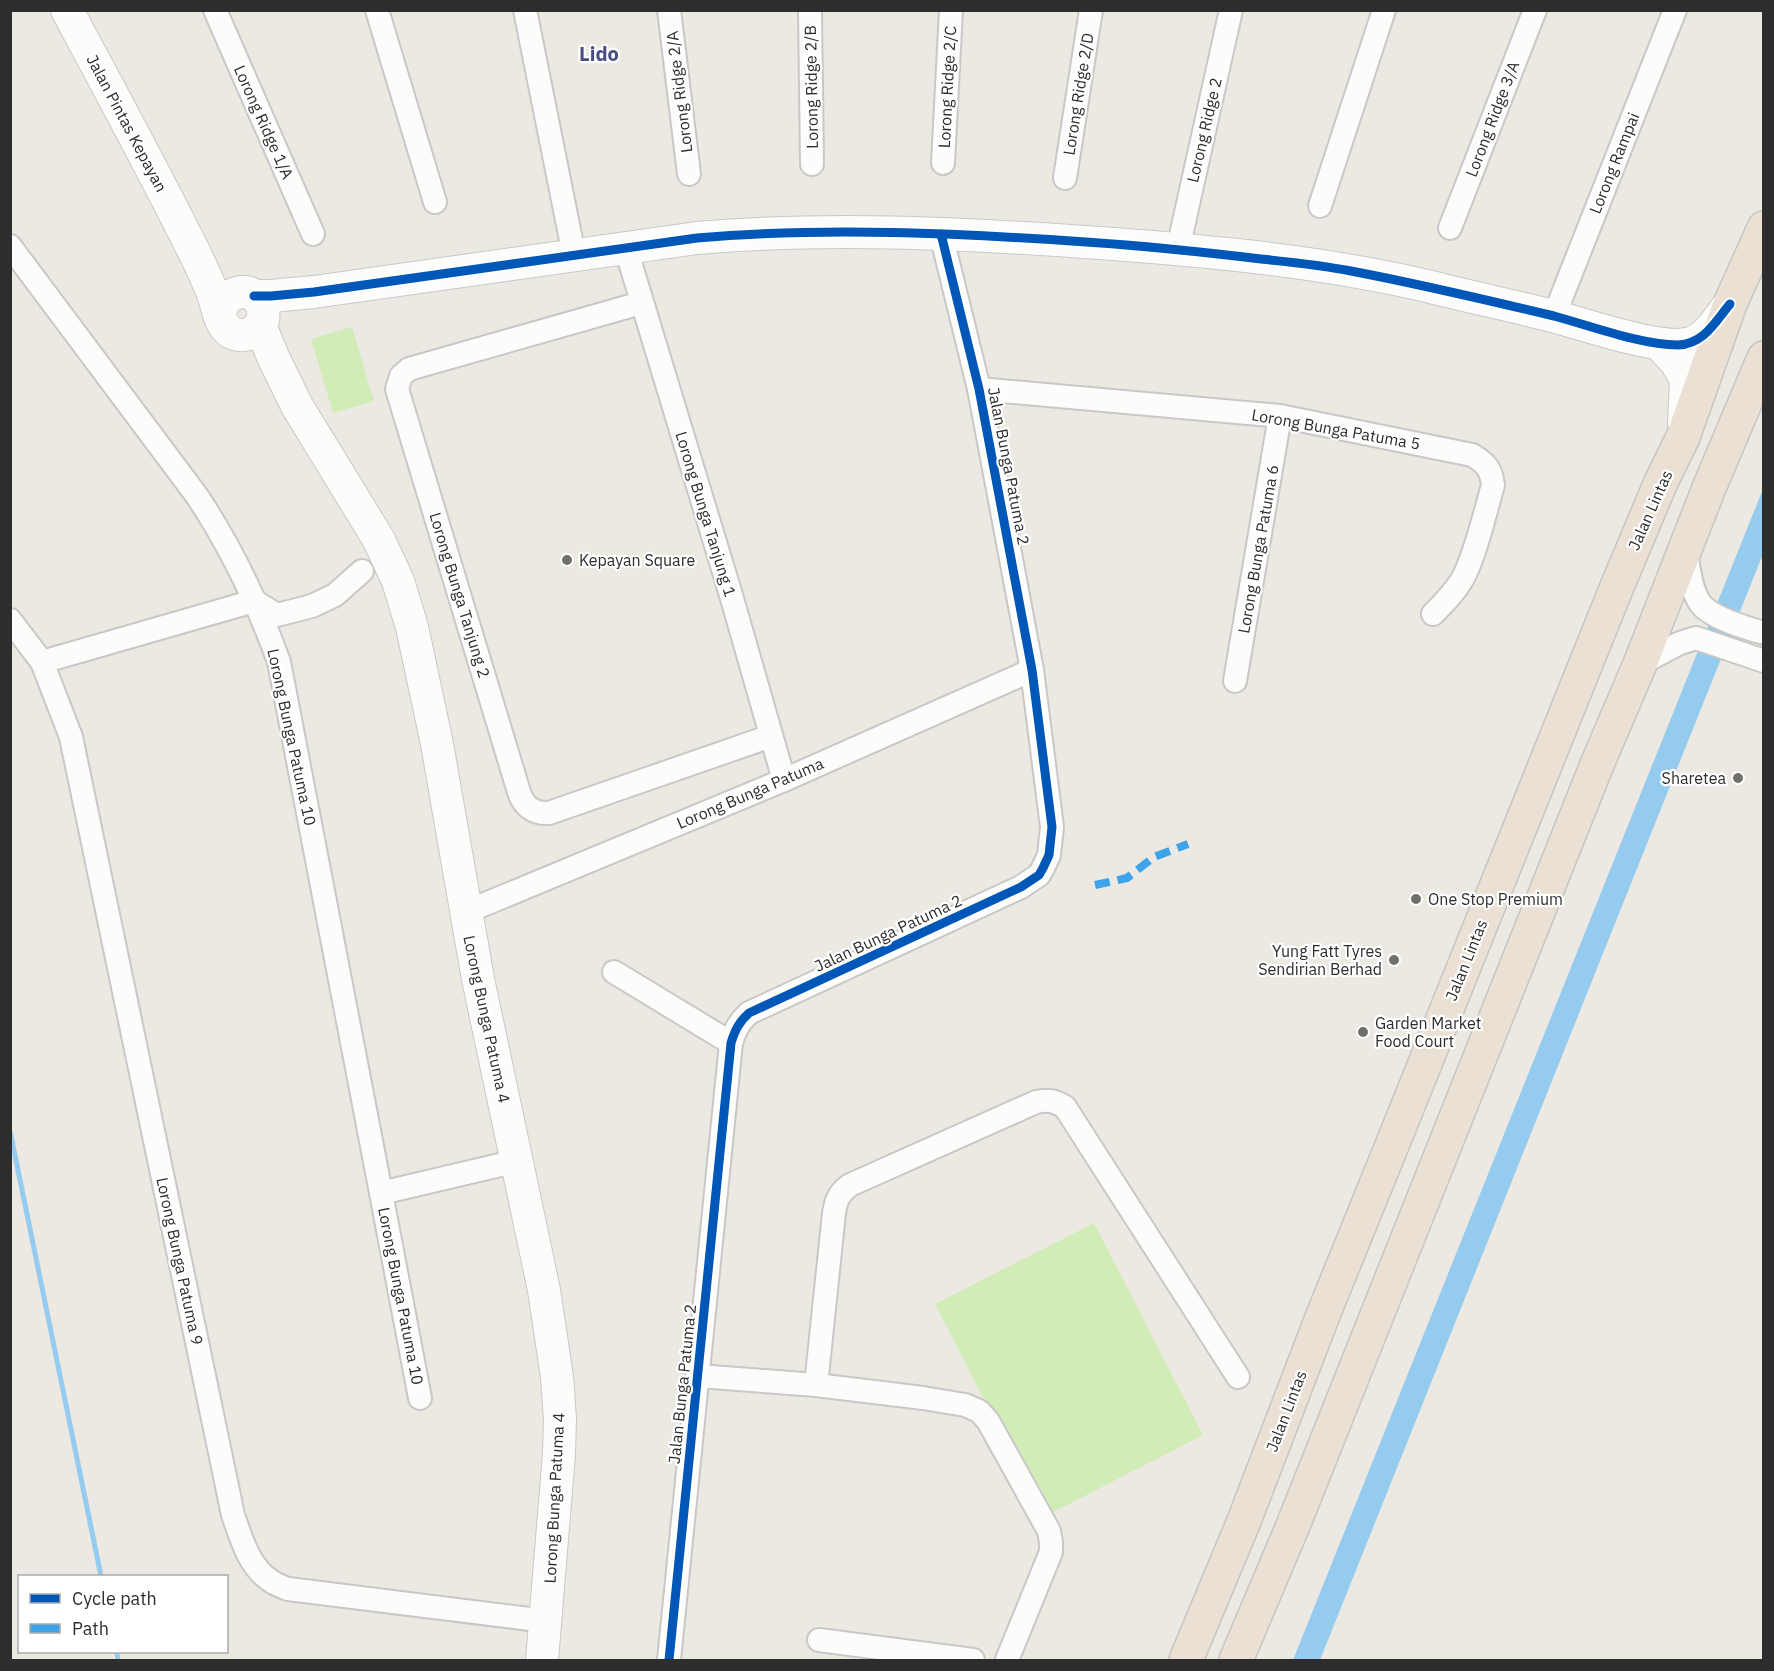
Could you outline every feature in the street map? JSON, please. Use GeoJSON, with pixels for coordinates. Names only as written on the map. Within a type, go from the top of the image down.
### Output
{"type":"FeatureCollection","features":[{"type":"Feature","properties":{"kind":"highway","name":"Jalan Lintas"},"geometry":{"type":"LineString","coordinates":[[1186,1660],[1250,1504],[1362,1215],[1616,589],[1661,482],[1683,437],[1730,304],[1764,228]]}},
{"type":"Feature","properties":{"kind":"highway"},"geometry":{"type":"LineString","coordinates":[[1236,1660],[1292,1528],[1598,762],[1764,358]]}},
{"type":"Feature","properties":{"kind":"highway"},"geometry":{"type":"LineString","coordinates":[[1616,589],[1642,593],[1649,591],[1661,568],[1690,537]]}},
{"type":"Feature","properties":{"kind":"highway"},"geometry":{"type":"LineString","coordinates":[[1250,1504],[1281,1471],[1318,1384],[1326,1380],[1335,1381],[1341,1389],[1341,1404]]}},
{"type":"Feature","properties":{"kind":"street","name":"Jalan Pintas Kepayan"},"geometry":{"type":"LineString","coordinates":[[67,10],[186,236],[225,324]]}},
{"type":"Feature","properties":{"kind":"street","name":"Lorong Ridge 1/A"},"geometry":{"type":"LineString","coordinates":[[215,10],[313,234]]}},
{"type":"Feature","properties":{"kind":"street"},"geometry":{"type":"LineString","coordinates":[[376,10],[435,202]]}},
{"type":"Feature","properties":{"kind":"street"},"geometry":{"type":"LineString","coordinates":[[525,10],[574,255]]}},
{"type":"Feature","properties":{"kind":"street","name":"Lorong Ridge 2/A"},"geometry":{"type":"LineString","coordinates":[[669,10],[689,174]]}},
{"type":"Feature","properties":{"kind":"street","name":"Lorong Ridge 2/B"},"geometry":{"type":"LineString","coordinates":[[810,10],[812,164]]}},
{"type":"Feature","properties":{"kind":"street","name":"Lorong Ridge 2/C"},"geometry":{"type":"LineString","coordinates":[[943,163],[951,10]]}},
{"type":"Feature","properties":{"kind":"street","name":"Lorong Ridge 2/D"},"geometry":{"type":"LineString","coordinates":[[1065,178],[1091,10]]}},
{"type":"Feature","properties":{"kind":"street","name":"Lorong Ridge 2"},"geometry":{"type":"LineString","coordinates":[[1178,249],[1231,10]]}},
{"type":"Feature","properties":{"kind":"street"},"geometry":{"type":"LineString","coordinates":[[1320,206],[1384,10]]}},
{"type":"Feature","properties":{"kind":"street","name":"Lorong Ridge 3/A"},"geometry":{"type":"LineString","coordinates":[[1450,228],[1535,10]]}},
{"type":"Feature","properties":{"kind":"street","name":"Lorong Rampai"},"geometry":{"type":"LineString","coordinates":[[1554,316],[1675,10]]}},
{"type":"Feature","properties":{"kind":"street"},"geometry":{"type":"LineString","coordinates":[[255,308],[314,292],[697,238],[835,232],[941,234],[1178,249],[1347,270],[1554,316],[1659,344],[1688,344],[1700,340],[1730,304]]}},
{"type":"Feature","properties":{"kind":"street","name":"Jalan Bunga Patuma 2"},"geometry":{"type":"LineString","coordinates":[[669,1660],[734,1031],[749,1013],[1021,887],[1039,875],[1049,855],[1052,827],[1032,670],[979,389],[941,234]]}},
{"type":"Feature","properties":{"kind":"street","name":"Jalan Pintas Kepayan"},"geometry":{"type":"LineString","coordinates":[[186,236],[214,273],[255,308]]}},
{"type":"Feature","properties":{"kind":"street","name":"Lorong Bunga Patuma 10"},"geometry":{"type":"LineString","coordinates":[[10,246],[216,524],[270,636],[279,662],[420,1398]]}},
{"type":"Feature","properties":{"kind":"street","name":"Lorong Bunga Tanjung 1"},"geometry":{"type":"LineString","coordinates":[[626,249],[731,595],[784,780]]}},
{"type":"Feature","properties":{"kind":"street","name":"Lorong Bunga Tanjung 2"},"geometry":{"type":"LineString","coordinates":[[641,303],[409,369],[398,382],[401,400],[519,792],[525,805],[537,812],[549,813],[771,736]]}},
{"type":"Feature","properties":{"kind":"street"},"geometry":{"type":"LineString","coordinates":[[225,324],[235,334],[252,333],[255,308]]}},
{"type":"Feature","properties":{"kind":"street"},"geometry":{"type":"LineString","coordinates":[[255,308],[274,359],[297,406]]}},
{"type":"Feature","properties":{"kind":"street"},"geometry":{"type":"LineString","coordinates":[[225,324],[264,364],[297,406]]}},
{"type":"Feature","properties":{"kind":"street"},"geometry":{"type":"LineString","coordinates":[[1659,344],[1676,362],[1686,380],[1683,437]]}},
{"type":"Feature","properties":{"kind":"street","name":"Lorong Bunga Patuma 5"},"geometry":{"type":"LineString","coordinates":[[979,389],[1280,416],[1472,455],[1487,466],[1492,474],[1493,485],[1463,578],[1453,593],[1433,614]]}},
{"type":"Feature","properties":{"kind":"street","name":"Lorong Bunga Patuma 4"},"geometry":{"type":"LineString","coordinates":[[297,406],[379,540],[405,599],[437,744],[478,979],[544,1290],[560,1419],[556,1501],[542,1660]]}},
{"type":"Feature","properties":{"kind":"street","name":"Lorong Bunga Patuma 6"},"geometry":{"type":"LineString","coordinates":[[1235,681],[1280,416]]}},
{"type":"Feature","properties":{"kind":"street"},"geometry":{"type":"LineString","coordinates":[[1690,537],[1694,590],[1699,602],[1707,611],[1755,631]]}},
{"type":"Feature","properties":{"kind":"street"},"geometry":{"type":"LineString","coordinates":[[42,662],[254,601],[276,615],[312,606],[335,595],[362,571]]}},
{"type":"Feature","properties":{"kind":"street","name":"Lorong Bunga Patuma 9"},"geometry":{"type":"LineString","coordinates":[[10,620],[42,662],[71,737],[233,1515],[249,1557],[259,1571],[271,1581],[288,1589],[546,1621]]}},
{"type":"Feature","properties":{"kind":"street"},"geometry":{"type":"LineString","coordinates":[[1640,664],[1680,643],[1696,638],[1764,661]]}},
{"type":"Feature","properties":{"kind":"street","name":"Lorong Bunga Patuma"},"geometry":{"type":"LineString","coordinates":[[466,912],[784,780],[1032,670]]}},
{"type":"Feature","properties":{"kind":"street"},"geometry":{"type":"LineString","coordinates":[[614,972],[731,1043]]}},
{"type":"Feature","properties":{"kind":"street"},"geometry":{"type":"LineString","coordinates":[[816,1385],[834,1213],[836,1200],[842,1191],[861,1180],[1036,1102],[1046,1100],[1055,1101],[1065,1107],[1238,1377]]}},
{"type":"Feature","properties":{"kind":"street","name":"Lorong Bunga Patuma 10"},"geometry":{"type":"LineString","coordinates":[[381,1193],[516,1161]]}},
{"type":"Feature","properties":{"kind":"street"},"geometry":{"type":"LineString","coordinates":[[698,1376],[816,1385],[965,1405],[979,1411],[988,1421],[1049,1531],[1052,1542],[1051,1552],[1007,1660]]}},
{"type":"Feature","properties":{"kind":"street"},"geometry":{"type":"LineString","coordinates":[[819,1641],[973,1660]]}},
{"type":"Feature","properties":{"kind":"green space"},"geometry":{"type":"Polygon","coordinates":[[[352,327],[374,401],[333,413],[311,339],[352,327]]]}},
{"type":"Feature","properties":{"kind":"green space"},"geometry":{"type":"Polygon","coordinates":[[[1094,1223],[1203,1435],[1044,1517],[935,1304],[1094,1223]]]}},
{"type":"Feature","properties":{"kind":"water"},"geometry":{"type":"Polygon","coordinates":[[[1763,489],[1763,554],[1320,1660],[1293,1660],[1763,489]]]}},
{"type":"Feature","properties":{"kind":"waterway"},"geometry":{"type":"LineString","coordinates":[[10,1131],[101,1575]]}},
{"type":"Feature","properties":{"kind":"waterway"},"geometry":{"type":"LineString","coordinates":[[117,1653],[118,1660]]}},
{"type":"Feature","properties":{"kind":"marked path"},"geometry":{"type":"LineString","coordinates":[[1095,885],[1127,878],[1154,857],[1188,844]]}},
{"type":"Feature","properties":{"kind":"cycle path"},"geometry":{"type":"LineString","coordinates":[[254,296],[314,292],[697,238],[794,233],[891,232],[1086,242],[1317,265],[1453,292],[1554,316],[1648,342],[1664,344],[1678,345],[1695,341],[1714,325],[1730,304]]}},
{"type":"Feature","properties":{"kind":"cycle path"},"geometry":{"type":"LineString","coordinates":[[669,1660],[731,1043],[736,1030],[749,1013],[1021,887],[1039,875],[1049,855],[1052,827],[1032,670],[979,389],[941,234]]}},
{"type":"Feature","properties":{"kind":"place","name":"Kepayan Square"},"geometry":{"type":"Point","coordinates":[567,560]}},
{"type":"Feature","properties":{"kind":"place","name":"Sharetea"},"geometry":{"type":"Point","coordinates":[1738,778]}},
{"type":"Feature","properties":{"kind":"place","name":"One Stop Premium"},"geometry":{"type":"Point","coordinates":[1416,899]}},
{"type":"Feature","properties":{"kind":"place","name":"Yung Fatt Tyres Sendirian Berhad"},"geometry":{"type":"Point","coordinates":[1394,960]}},
{"type":"Feature","properties":{"kind":"place","name":"Garden Market Food Court"},"geometry":{"type":"Point","coordinates":[1363,1032]}},
{"type":"Feature","properties":{"kind":"district","name":"Lido"},"geometry":{"type":"Point","coordinates":[599,54]}}]}
